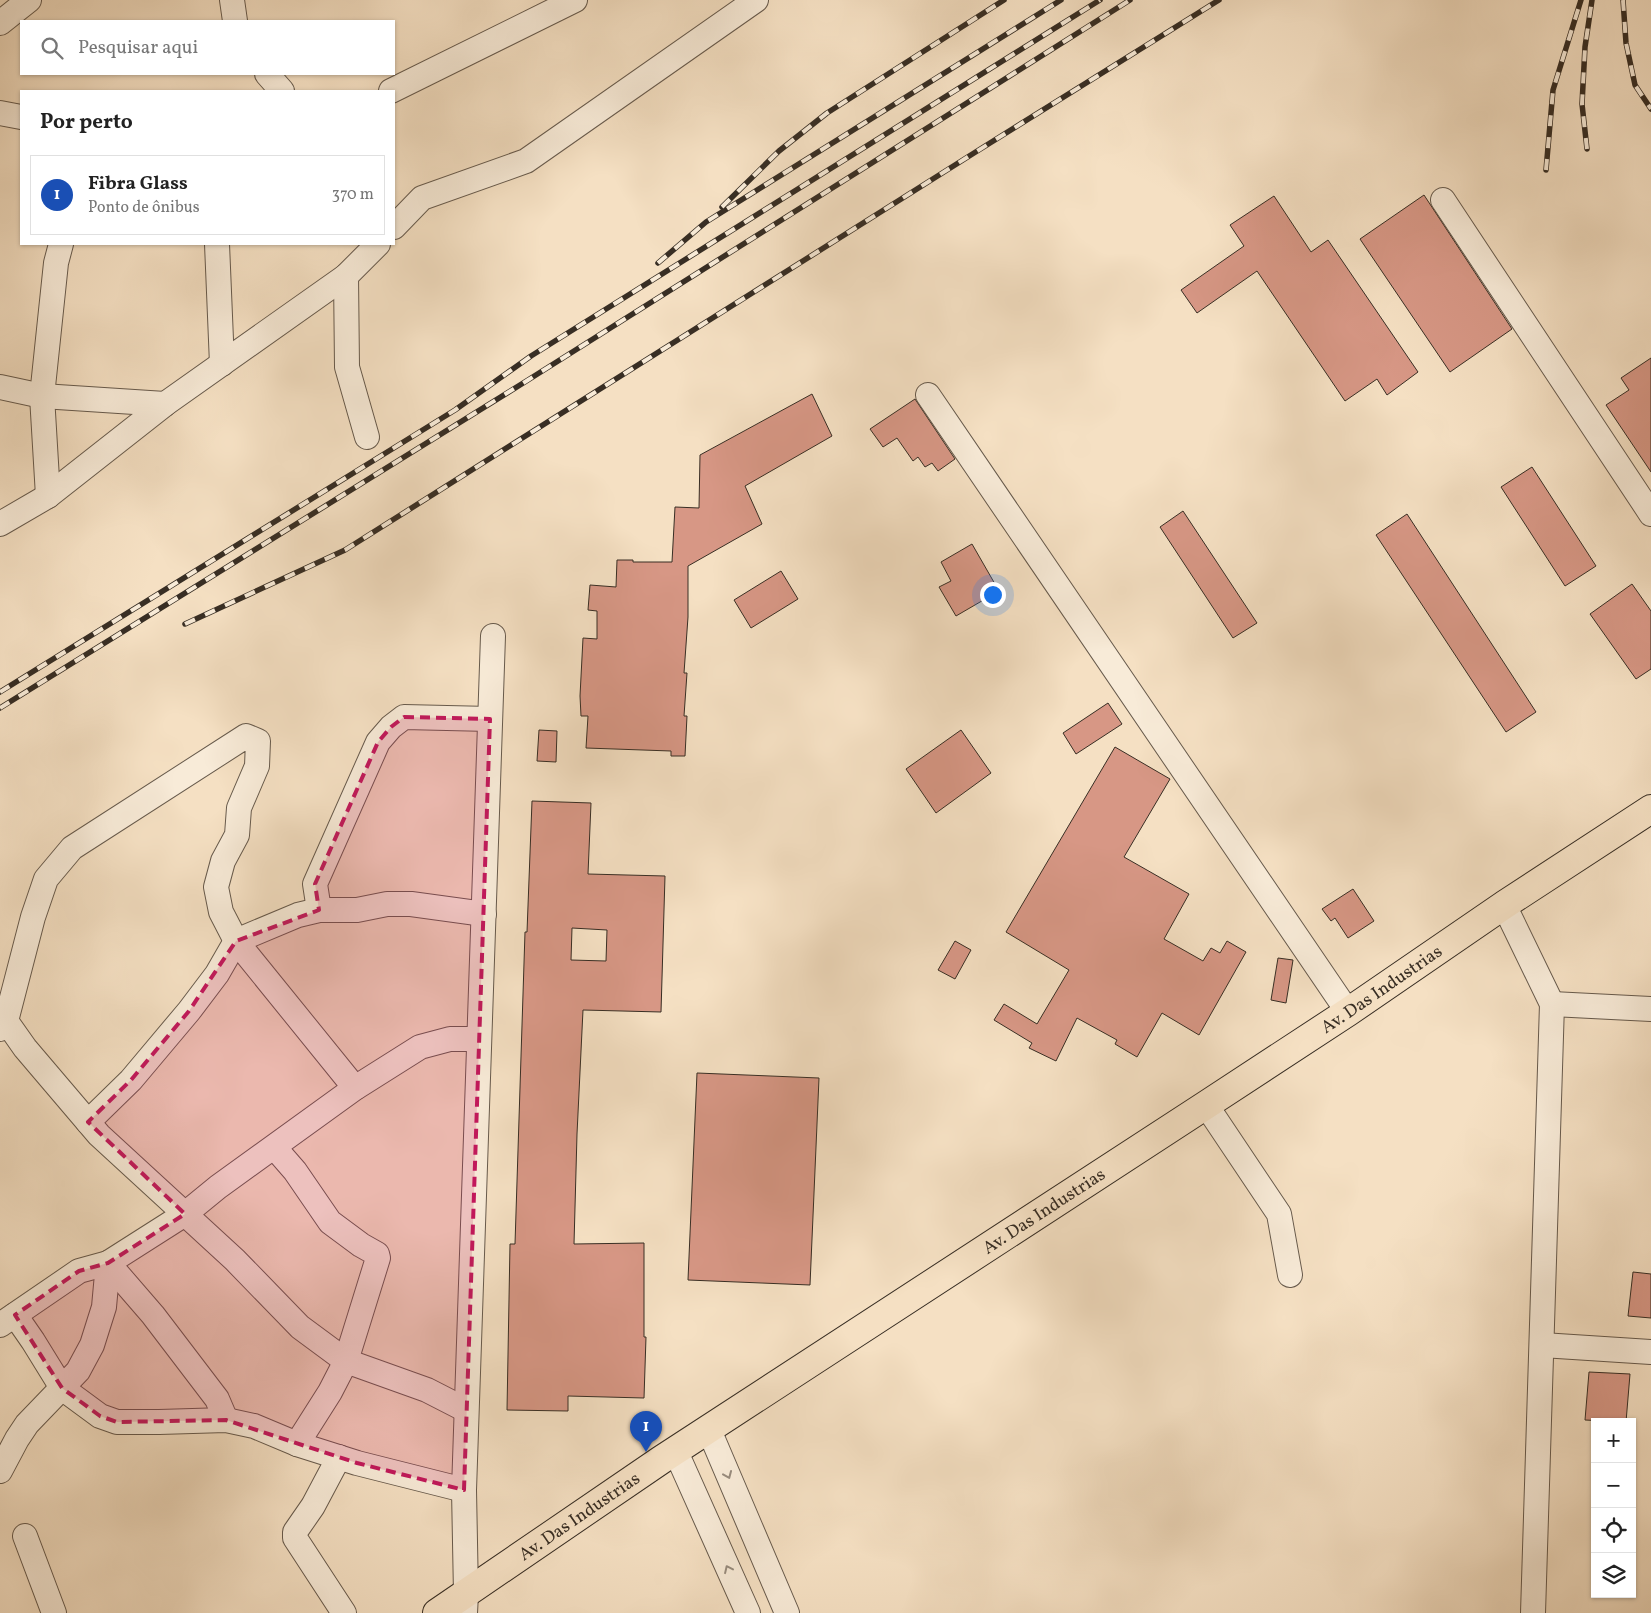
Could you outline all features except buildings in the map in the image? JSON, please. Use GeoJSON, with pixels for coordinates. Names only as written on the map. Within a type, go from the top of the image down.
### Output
{"type":"FeatureCollection","features":[{"type":"Feature","properties":{"kind":"main road","name":"Av. Das Industrias"},"geometry":{"type":"LineString","coordinates":[[437,1613],[465,1603],[676,1452],[1348,1012],[1651,809]]}},
{"type":"Feature","properties":{"kind":"street"},"geometry":{"type":"LineString","coordinates":[[0,23],[29,0]]}},
{"type":"Feature","properties":{"kind":"street"},"geometry":{"type":"LineString","coordinates":[[232,0],[235,20]]}},
{"type":"Feature","properties":{"kind":"street"},"geometry":{"type":"LineString","coordinates":[[393,90],[575,0]]}},
{"type":"Feature","properties":{"kind":"street"},"geometry":{"type":"LineString","coordinates":[[395,226],[422,198],[526,161],[756,0]]}},
{"type":"Feature","properties":{"kind":"street"},"geometry":{"type":"LineString","coordinates":[[267,75],[281,90]]}},
{"type":"Feature","properties":{"kind":"street"},"geometry":{"type":"LineString","coordinates":[[0,113],[20,117]]}},
{"type":"Feature","properties":{"kind":"street"},"geometry":{"type":"LineString","coordinates":[[1443,200],[1651,514]]}},
{"type":"Feature","properties":{"kind":"street"},"geometry":{"type":"LineString","coordinates":[[48,496],[42,396],[56,263],[61,245]]}},
{"type":"Feature","properties":{"kind":"street"},"geometry":{"type":"LineString","coordinates":[[217,245],[222,364]]}},
{"type":"Feature","properties":{"kind":"street"},"geometry":{"type":"LineString","coordinates":[[0,524],[48,496],[165,404],[346,276],[377,245]]}},
{"type":"Feature","properties":{"kind":"street"},"geometry":{"type":"LineString","coordinates":[[346,276],[347,368],[368,437]]}},
{"type":"Feature","properties":{"kind":"street"},"geometry":{"type":"LineString","coordinates":[[0,387],[42,396],[165,404]]}},
{"type":"Feature","properties":{"kind":"street"},"geometry":{"type":"LineString","coordinates":[[928,395],[1348,1012]]}},
{"type":"Feature","properties":{"kind":"street"},"geometry":{"type":"LineString","coordinates":[[465,1603],[464,1490],[466,1410],[493,636]]}},
{"type":"Feature","properties":{"kind":"street"},"geometry":{"type":"LineString","coordinates":[[319,910],[316,884],[378,742],[391,727],[404,718],[490,719]]}},
{"type":"Feature","properties":{"kind":"street"},"geometry":{"type":"LineString","coordinates":[[355,1088],[236,941],[221,912],[216,887],[223,861],[237,835],[240,808],[257,766],[258,741],[246,736],[72,848],[46,879],[33,917],[3,1025],[99,1135],[235,1260],[300,1327],[346,1361],[427,1390],[466,1410]]}},
{"type":"Feature","properties":{"kind":"street"},"geometry":{"type":"LineString","coordinates":[[88,1122],[131,1080],[189,1011],[217,974],[236,941],[298,915],[319,910],[357,910],[386,904],[411,904],[484,914]]}},
{"type":"Feature","properties":{"kind":"street"},"geometry":{"type":"LineString","coordinates":[[1504,906],[1552,1004],[1533,1613]]}},
{"type":"Feature","properties":{"kind":"street"},"geometry":{"type":"LineString","coordinates":[[1552,1004],[1651,1009]]}},
{"type":"Feature","properties":{"kind":"street"},"geometry":{"type":"LineString","coordinates":[[464,1490],[339,1458],[297,1444],[254,1426],[226,1420],[117,1422],[100,1416],[62,1388],[33,1341],[7,1320],[79,1271],[108,1263],[185,1214],[355,1088],[420,1047],[450,1039],[479,1039]]}},
{"type":"Feature","properties":{"kind":"street"},"geometry":{"type":"LineString","coordinates":[[1206,1105],[1279,1214],[1290,1275]]}},
{"type":"Feature","properties":{"kind":"street"},"geometry":{"type":"LineString","coordinates":[[275,1148],[294,1171],[330,1222],[361,1245],[377,1254],[377,1262],[370,1288],[346,1361],[330,1392],[297,1444]]}},
{"type":"Feature","properties":{"kind":"street"},"geometry":{"type":"LineString","coordinates":[[0,1471],[17,1438],[27,1424],[78,1371],[92,1345],[104,1307],[108,1263]]}},
{"type":"Feature","properties":{"kind":"street"},"geometry":{"type":"LineString","coordinates":[[108,1263],[153,1315],[217,1399],[226,1420]]}},
{"type":"Feature","properties":{"kind":"street"},"geometry":{"type":"LineString","coordinates":[[1542,1345],[1651,1352]]}},
{"type":"Feature","properties":{"kind":"street"},"geometry":{"type":"LineString","coordinates":[[709,1430],[787,1613]]}},
{"type":"Feature","properties":{"kind":"street"},"geometry":{"type":"LineString","coordinates":[[676,1452],[748,1613]]}},
{"type":"Feature","properties":{"kind":"street"},"geometry":{"type":"LineString","coordinates":[[339,1458],[313,1506],[295,1532],[295,1538],[344,1613]]}},
{"type":"Feature","properties":{"kind":"street"},"geometry":{"type":"LineString","coordinates":[[25,1536],[54,1613]]}},
{"type":"Feature","properties":{"kind":"highlighted area"},"geometry":{"type":"Polygon","coordinates":[[[404,717],[490,719],[464,1490],[357,1463],[226,1420],[117,1422],[100,1416],[62,1388],[15,1315],[79,1271],[108,1263],[185,1214],[88,1122],[131,1080],[189,1011],[236,941],[319,910],[315,884],[378,742],[391,727],[404,717]]]}},
{"type":"Feature","properties":{"kind":"railway"},"geometry":{"type":"LineString","coordinates":[[722,207],[779,151],[827,113],[1004,0]]}},
{"type":"Feature","properties":{"kind":"railway"},"geometry":{"type":"LineString","coordinates":[[658,263],[706,222],[1061,0]]}},
{"type":"Feature","properties":{"kind":"railway"},"geometry":{"type":"LineString","coordinates":[[0,692],[455,410],[531,356],[1100,0]]}},
{"type":"Feature","properties":{"kind":"railway"},"geometry":{"type":"LineString","coordinates":[[0,708],[528,380],[1130,0]]}},
{"type":"Feature","properties":{"kind":"railway"},"geometry":{"type":"LineString","coordinates":[[185,624],[345,550],[1219,0]]}},
{"type":"Feature","properties":{"kind":"railway"},"geometry":{"type":"LineString","coordinates":[[1546,170],[1553,90],[1581,0]]}},
{"type":"Feature","properties":{"kind":"railway"},"geometry":{"type":"LineString","coordinates":[[1587,149],[1582,104],[1585,47],[1592,0]]}},
{"type":"Feature","properties":{"kind":"railway"},"geometry":{"type":"LineString","coordinates":[[1623,0],[1626,43],[1635,85],[1651,109]]}},
{"type":"Feature","properties":{"kind":"place","name":"Fibra Glass"},"geometry":{"type":"Point","coordinates":[646,1452]}}]}
